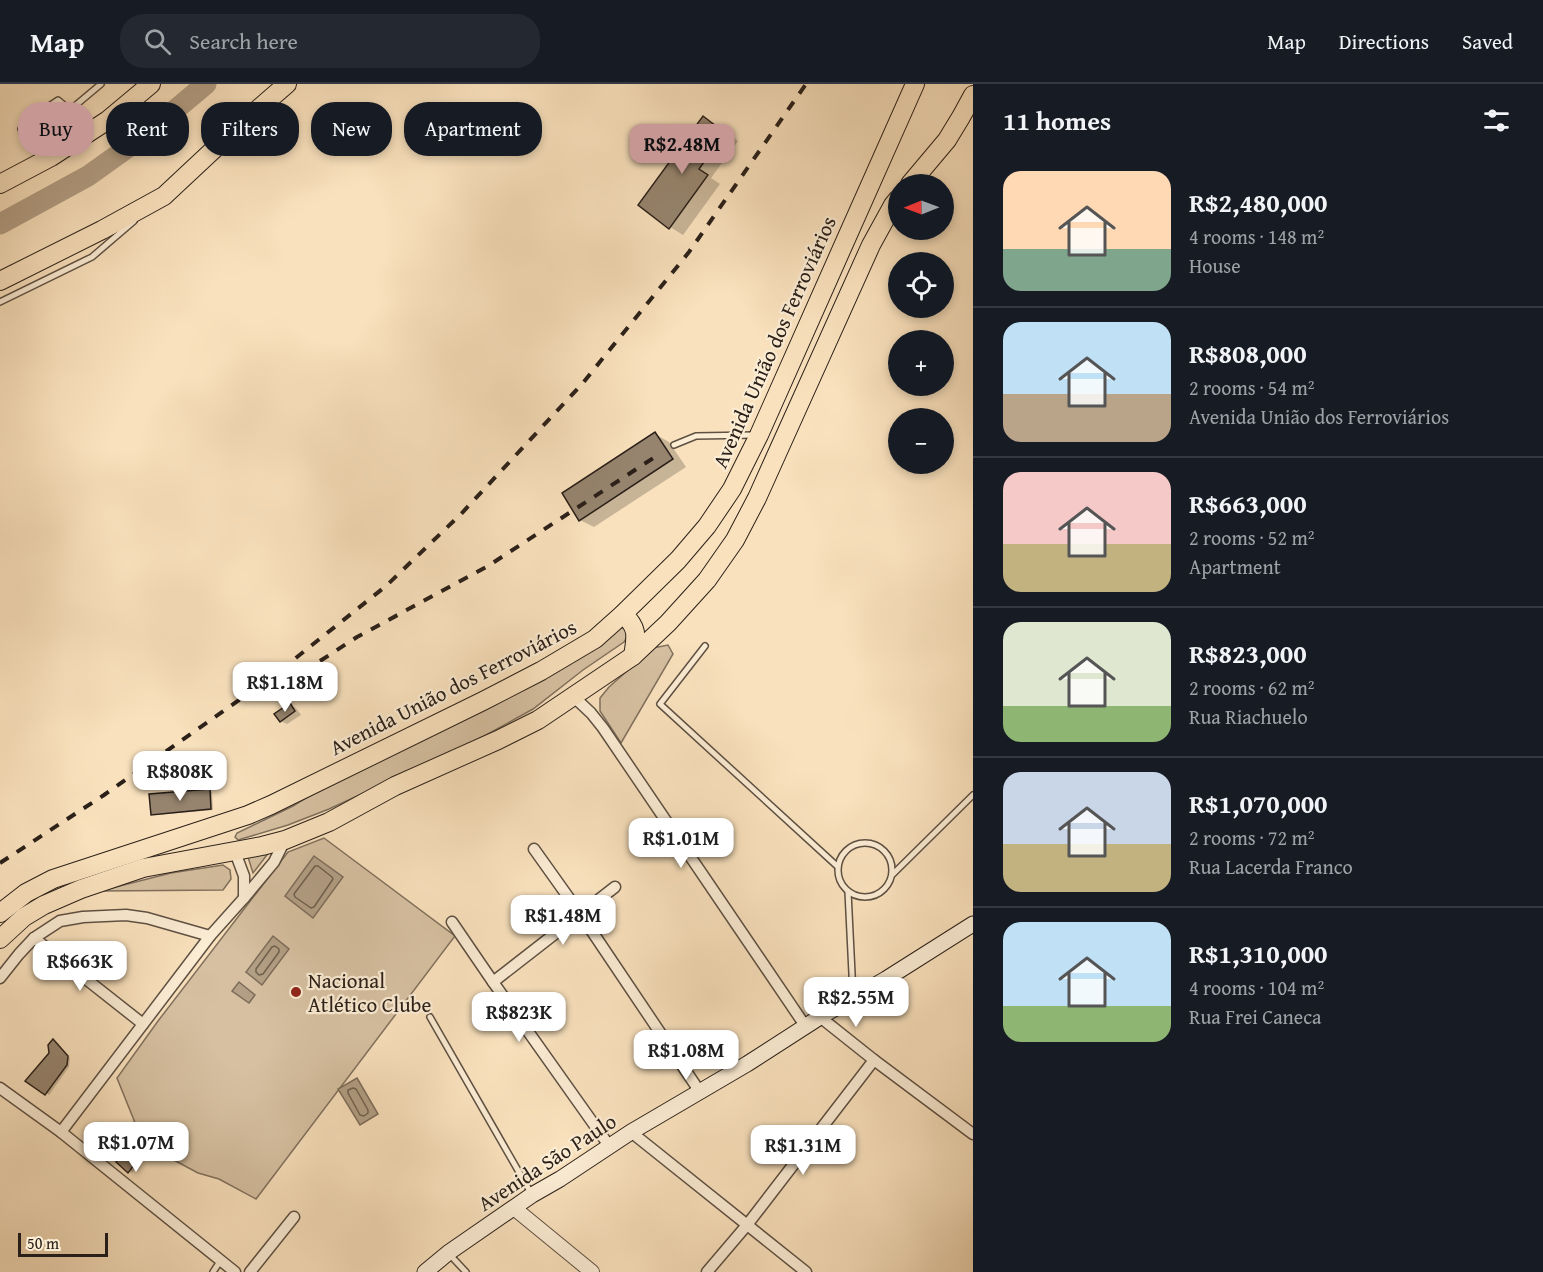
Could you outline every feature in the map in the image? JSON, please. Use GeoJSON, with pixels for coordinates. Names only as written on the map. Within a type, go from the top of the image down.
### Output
{"type":"FeatureCollection","features":[{"type":"Feature","properties":{"kind":"main road"},"geometry":{"type":"LineString","coordinates":[[0,184],[51,158],[108,120],[151,84]]}},
{"type":"Feature","properties":{"kind":"main road"},"geometry":{"type":"LineString","coordinates":[[0,280],[102,230],[164,196],[287,84]]}},
{"type":"Feature","properties":{"kind":"main road","name":"Avenida União dos Ferroviários"},"geometry":{"type":"LineString","coordinates":[[0,913],[26,893],[53,879],[248,815],[271,805],[541,671],[595,639],[623,614],[678,560],[707,526],[732,489],[759,435],[915,84]]}},
{"type":"Feature","properties":{"kind":"main road"},"geometry":{"type":"LineString","coordinates":[[918,174],[947,140],[973,95]]}},
{"type":"Feature","properties":{"kind":"main road"},"geometry":{"type":"LineString","coordinates":[[0,939],[24,917],[81,888],[142,868],[235,852],[285,840],[329,822],[538,720],[633,656],[668,623],[707,580],[735,540],[757,498],[871,245],[888,216]]}},
{"type":"Feature","properties":{"kind":"main road"},"geometry":{"type":"LineString","coordinates":[[623,614],[636,632],[633,656]]}},
{"type":"Feature","properties":{"kind":"main road"},"geometry":{"type":"LineString","coordinates":[[235,852],[226,835],[228,830],[248,815]]}},
{"type":"Feature","properties":{"kind":"main road","name":"Avenida São Paulo"},"geometry":{"type":"LineString","coordinates":[[425,1272],[448,1253],[532,1195],[631,1132],[747,1064],[973,924]]}},
{"type":"Feature","properties":{"kind":"street"},"geometry":{"type":"LineString","coordinates":[[574,697],[603,728],[806,1027]]}},
{"type":"Feature","properties":{"kind":"street"},"geometry":{"type":"LineString","coordinates":[[61,1132],[210,936],[274,862],[285,840]]}},
{"type":"Feature","properties":{"kind":"street"},"geometry":{"type":"LineString","coordinates":[[534,849],[700,1092]]}},
{"type":"Feature","properties":{"kind":"street"},"geometry":{"type":"LineString","coordinates":[[235,852],[244,876],[244,898]]}},
{"type":"Feature","properties":{"kind":"street"},"geometry":{"type":"LineString","coordinates":[[493,982],[615,887]]}},
{"type":"Feature","properties":{"kind":"street"},"geometry":{"type":"LineString","coordinates":[[0,978],[34,938],[60,921],[83,917],[126,915],[147,918],[210,936]]}},
{"type":"Feature","properties":{"kind":"street"},"geometry":{"type":"LineString","coordinates":[[452,921],[610,1147]]}},
{"type":"Feature","properties":{"kind":"street"},"geometry":{"type":"LineString","coordinates":[[34,938],[144,1024]]}},
{"type":"Feature","properties":{"kind":"street"},"geometry":{"type":"LineString","coordinates":[[820,1017],[969,1131],[973,1119]]}},
{"type":"Feature","properties":{"kind":"street"},"geometry":{"type":"LineString","coordinates":[[707,1272],[747,1225],[874,1060]]}},
{"type":"Feature","properties":{"kind":"street"},"geometry":{"type":"LineString","coordinates":[[0,1088],[61,1132],[235,1272]]}},
{"type":"Feature","properties":{"kind":"street"},"geometry":{"type":"LineString","coordinates":[[631,1132],[806,1272]]}},
{"type":"Feature","properties":{"kind":"street"},"geometry":{"type":"LineString","coordinates":[[514,1208],[592,1272]]}},
{"type":"Feature","properties":{"kind":"street"},"geometry":{"type":"LineString","coordinates":[[250,1272],[294,1217]]}},
{"type":"Feature","properties":{"kind":"lane"},"geometry":{"type":"LineString","coordinates":[[80,102],[101,84]]}},
{"type":"Feature","properties":{"kind":"lane"},"geometry":{"type":"LineString","coordinates":[[58,100],[70,110],[33,141],[26,141],[21,129],[25,122],[58,100]]}},
{"type":"Feature","properties":{"kind":"lane"},"geometry":{"type":"LineString","coordinates":[[0,302],[92,257],[164,196]]}},
{"type":"Feature","properties":{"kind":"lane"},"geometry":{"type":"LineString","coordinates":[[674,445],[696,436],[759,435]]}},
{"type":"Feature","properties":{"kind":"lane"},"geometry":{"type":"LineString","coordinates":[[705,645],[660,704],[837,866]]}},
{"type":"Feature","properties":{"kind":"lane"},"geometry":{"type":"LineString","coordinates":[[465,763],[476,749]]}},
{"type":"Feature","properties":{"kind":"lane"},"geometry":{"type":"LineString","coordinates":[[893,874],[891,859],[887,853],[869,842],[855,844],[843,852],[837,866],[839,880],[848,892],[861,898],[876,896],[887,887],[893,874],[973,795]]}},
{"type":"Feature","properties":{"kind":"lane"},"geometry":{"type":"LineString","coordinates":[[848,892],[853,999]]}},
{"type":"Feature","properties":{"kind":"lane"},"geometry":{"type":"LineString","coordinates":[[430,1017],[532,1195]]}},
{"type":"Feature","properties":{"kind":"lane"},"geometry":{"type":"LineString","coordinates":[[448,1253],[466,1272]]}},
{"type":"Feature","properties":{"kind":"lane"},"geometry":{"type":"LineString","coordinates":[[213,1272],[221,1260]]}},
{"type":"Feature","properties":{"kind":"shaded area"},"geometry":{"type":"Polygon","coordinates":[[[618,627],[626,629],[628,635],[624,642],[533,709],[468,745],[329,809],[288,825],[238,840],[235,837],[237,833],[293,806],[618,627]]]}},
{"type":"Feature","properties":{"kind":"shaded area"},"geometry":{"type":"Polygon","coordinates":[[[668,645],[673,654],[621,743],[600,711],[600,698],[609,687],[653,648],[668,645]]]}},
{"type":"Feature","properties":{"kind":"shaded area","name":"Nacional Atlético Clube"},"geometry":{"type":"Polygon","coordinates":[[[324,838],[455,936],[256,1199],[219,1179],[198,1173],[172,1159],[140,1135],[117,1078],[288,852],[324,838]]]}},
{"type":"Feature","properties":{"kind":"shaded area"},"geometry":{"type":"Polygon","coordinates":[[[270,851],[253,873],[247,854],[270,851]]]}},
{"type":"Feature","properties":{"kind":"shaded area"},"geometry":{"type":"Polygon","coordinates":[[[223,865],[230,870],[231,879],[223,890],[100,891],[171,873],[223,865]]]}},
{"type":"Feature","properties":{"kind":"water"},"geometry":{"type":"Polygon","coordinates":[[[314,856],[343,877],[313,918],[285,896],[314,856]]]}},
{"type":"Feature","properties":{"kind":"water"},"geometry":{"type":"Polygon","coordinates":[[[273,936],[289,949],[262,985],[246,972],[273,936]]]}},
{"type":"Feature","properties":{"kind":"water"},"geometry":{"type":"Polygon","coordinates":[[[239,982],[255,995],[249,1003],[232,991],[239,982]]]}},
{"type":"Feature","properties":{"kind":"water"},"geometry":{"type":"Polygon","coordinates":[[[357,1078],[378,1114],[360,1125],[338,1089],[357,1078]]]}},
{"type":"Feature","properties":{"kind":"building"},"geometry":{"type":"Polygon","coordinates":[[[703,116],[725,133],[699,169],[708,175],[669,229],[638,205],[703,116]]]}},
{"type":"Feature","properties":{"kind":"building"},"geometry":{"type":"Polygon","coordinates":[[[655,432],[673,459],[579,521],[562,493],[655,432]]]}},
{"type":"Feature","properties":{"kind":"building"},"geometry":{"type":"Polygon","coordinates":[[[290,703],[295,711],[280,722],[274,714],[290,703]]]}},
{"type":"Feature","properties":{"kind":"building"},"geometry":{"type":"Polygon","coordinates":[[[210,789],[211,809],[151,815],[149,794],[210,789]]]}},
{"type":"Feature","properties":{"kind":"building"},"geometry":{"type":"Polygon","coordinates":[[[53,1039],[68,1056],[67,1065],[45,1095],[25,1081],[49,1053],[48,1045],[53,1039]]]}},
{"type":"Feature","properties":{"kind":"building"},"geometry":{"type":"Polygon","coordinates":[[[139,1135],[150,1144],[128,1173],[116,1162],[139,1135]]]}},
{"type":"Feature","properties":{"kind":"waterway"},"geometry":{"type":"LineString","coordinates":[[0,224],[88,176],[144,136],[206,84]]}},
{"type":"Feature","properties":{"kind":"railway"},"geometry":{"type":"LineString","coordinates":[[0,863],[104,795],[272,677],[386,586],[461,514],[582,384],[689,252],[806,84]]}},
{"type":"Feature","properties":{"kind":"railway"},"geometry":{"type":"LineString","coordinates":[[320,661],[357,637],[488,566],[661,453]]}},
{"type":"Feature","properties":{"kind":"place","name":"Nacional Atlético Clube"},"geometry":{"type":"Point","coordinates":[296,992]}}]}
